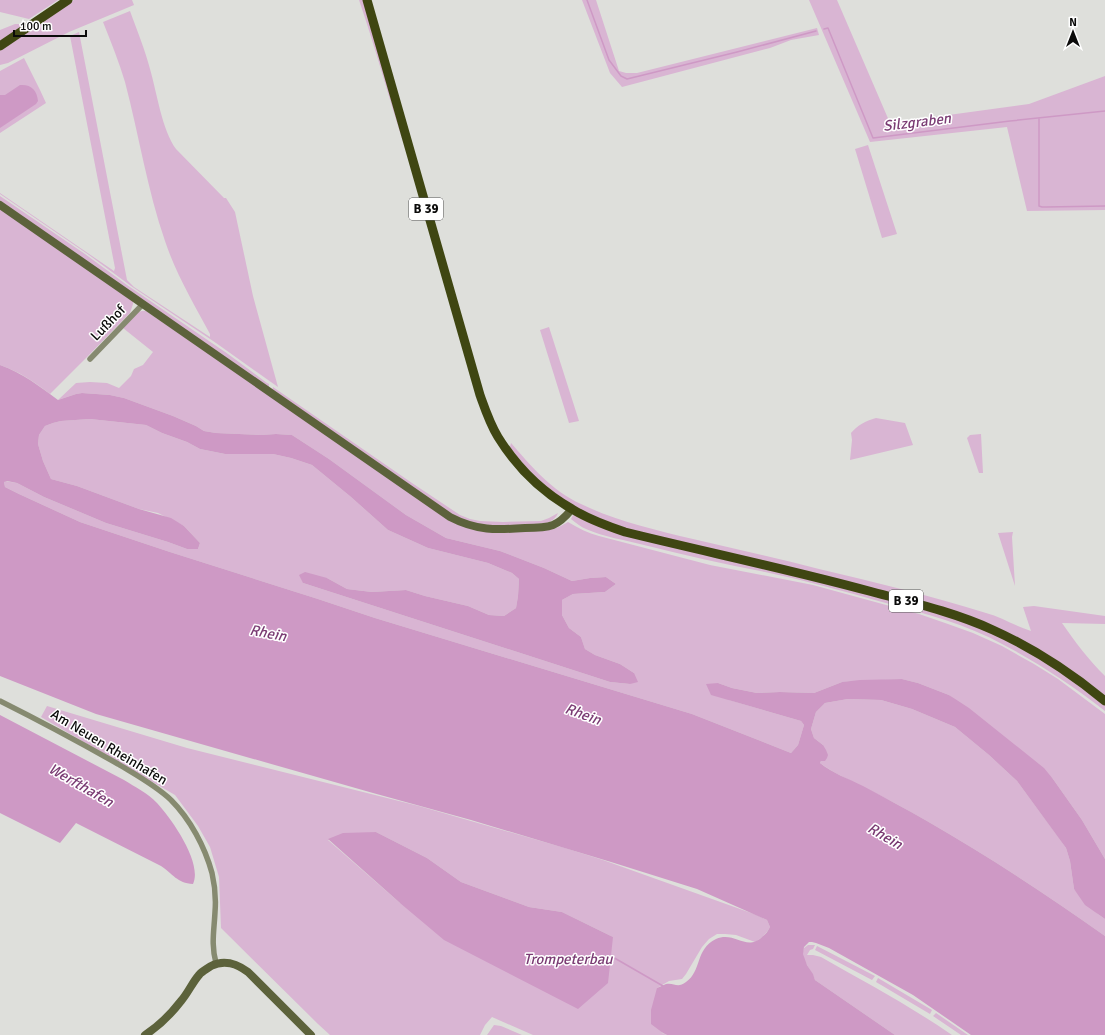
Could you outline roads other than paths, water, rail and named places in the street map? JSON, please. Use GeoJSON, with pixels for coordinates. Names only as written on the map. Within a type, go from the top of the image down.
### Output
{"type":"FeatureCollection","features":[{"type":"Feature","properties":{"kind":"main road"},"geometry":{"type":"LineString","coordinates":[[0,46],[68,0]]}},
{"type":"Feature","properties":{"kind":"main road","name":"B 39"},"geometry":{"type":"LineString","coordinates":[[367,0],[485,410],[498,436],[516,462],[530,477],[541,487],[572,509],[591,519],[625,532],[841,583],[932,608],[991,629],[1049,661],[1078,680],[1105,701]]}},
{"type":"Feature","properties":{"kind":"street"},"geometry":{"type":"LineString","coordinates":[[0,205],[456,520],[483,528],[502,529],[540,527],[554,525],[572,509]]}},
{"type":"Feature","properties":{"kind":"street","name":"Lußhof"},"geometry":{"type":"LineString","coordinates":[[90,359],[143,304]]}},
{"type":"Feature","properties":{"kind":"street","name":"Am Neuen Rheinhafen"},"geometry":{"type":"LineString","coordinates":[[0,701],[102,755],[154,786],[171,800],[195,830],[204,849],[212,873],[215,888],[215,911],[212,939],[213,953],[216,964]]}},
{"type":"Feature","properties":{"kind":"street"},"geometry":{"type":"LineString","coordinates":[[145,1035],[174,1010],[199,975],[206,969],[216,964],[228,962],[248,972],[311,1035]]}},
{"type":"Feature","properties":{"kind":"water"},"geometry":{"type":"Polygon","coordinates":[[[20,85],[33,88],[38,101],[36,104],[0,128],[0,95],[5,95],[20,85]]]}},
{"type":"Feature","properties":{"kind":"water","name":"Rhein"},"geometry":{"type":"Polygon","coordinates":[[[0,365],[23,376],[58,400],[82,393],[110,395],[124,398],[173,416],[204,431],[216,433],[292,435],[329,459],[406,515],[446,538],[500,551],[544,568],[572,581],[606,577],[616,584],[605,592],[573,594],[562,600],[562,615],[569,628],[581,637],[585,649],[595,655],[620,664],[634,673],[638,682],[630,684],[610,682],[303,583],[299,575],[305,572],[327,578],[347,589],[372,592],[406,590],[468,606],[489,615],[504,616],[516,608],[519,579],[512,573],[488,563],[428,548],[388,530],[312,465],[291,458],[273,454],[225,454],[200,449],[146,425],[90,419],[53,423],[45,426],[39,435],[38,444],[43,461],[51,479],[77,486],[139,509],[171,518],[184,526],[200,543],[198,549],[187,549],[106,523],[44,497],[17,483],[7,481],[4,482],[5,487],[80,522],[375,618],[692,714],[791,753],[798,745],[804,725],[801,721],[711,695],[706,684],[718,683],[732,688],[757,693],[814,693],[842,682],[902,679],[918,683],[949,695],[969,708],[1044,768],[1082,820],[1105,859],[1105,919],[1085,905],[1074,889],[1070,861],[1066,848],[1017,781],[989,755],[955,727],[912,709],[881,700],[848,699],[825,703],[816,712],[811,729],[814,738],[823,745],[828,755],[825,761],[821,761],[820,763],[835,773],[863,786],[950,834],[995,862],[1105,936],[1105,1035],[971,1035],[913,995],[829,948],[809,942],[804,947],[803,954],[815,980],[895,1035],[667,1035],[651,1024],[651,1010],[657,988],[666,984],[680,985],[686,982],[694,972],[705,948],[709,943],[716,939],[729,937],[751,943],[756,941],[768,931],[770,927],[767,920],[697,889],[471,820],[96,714],[0,676],[0,365]]]}},
{"type":"Feature","properties":{"kind":"water","name":"Werfthafen"},"geometry":{"type":"Polygon","coordinates":[[[0,715],[124,780],[153,799],[170,819],[190,853],[194,865],[195,875],[193,884],[179,880],[161,866],[76,823],[60,843],[0,813],[0,715]]]}},
{"type":"Feature","properties":{"kind":"water","name":"Trompeterbau"},"geometry":{"type":"Polygon","coordinates":[[[376,832],[427,858],[461,882],[529,907],[562,912],[613,937],[608,983],[578,1009],[444,940],[328,839],[343,833],[376,832]]]}},
{"type":"Feature","properties":{"kind":"waterway","name":"Silzgraben"},"geometry":{"type":"LineString","coordinates":[[587,0],[609,60],[621,76],[627,79],[816,31]]}},
{"type":"Feature","properties":{"kind":"waterway","name":"Silzgraben"},"geometry":{"type":"LineString","coordinates":[[824,29],[828,28],[873,138],[1105,111]]}},
{"type":"Feature","properties":{"kind":"waterway","name":"Silzgraben"},"geometry":{"type":"LineString","coordinates":[[1039,118],[1039,206],[1105,206]]}},
{"type":"Feature","properties":{"kind":"waterway"},"geometry":{"type":"LineString","coordinates":[[611,956],[663,986]]}}]}
